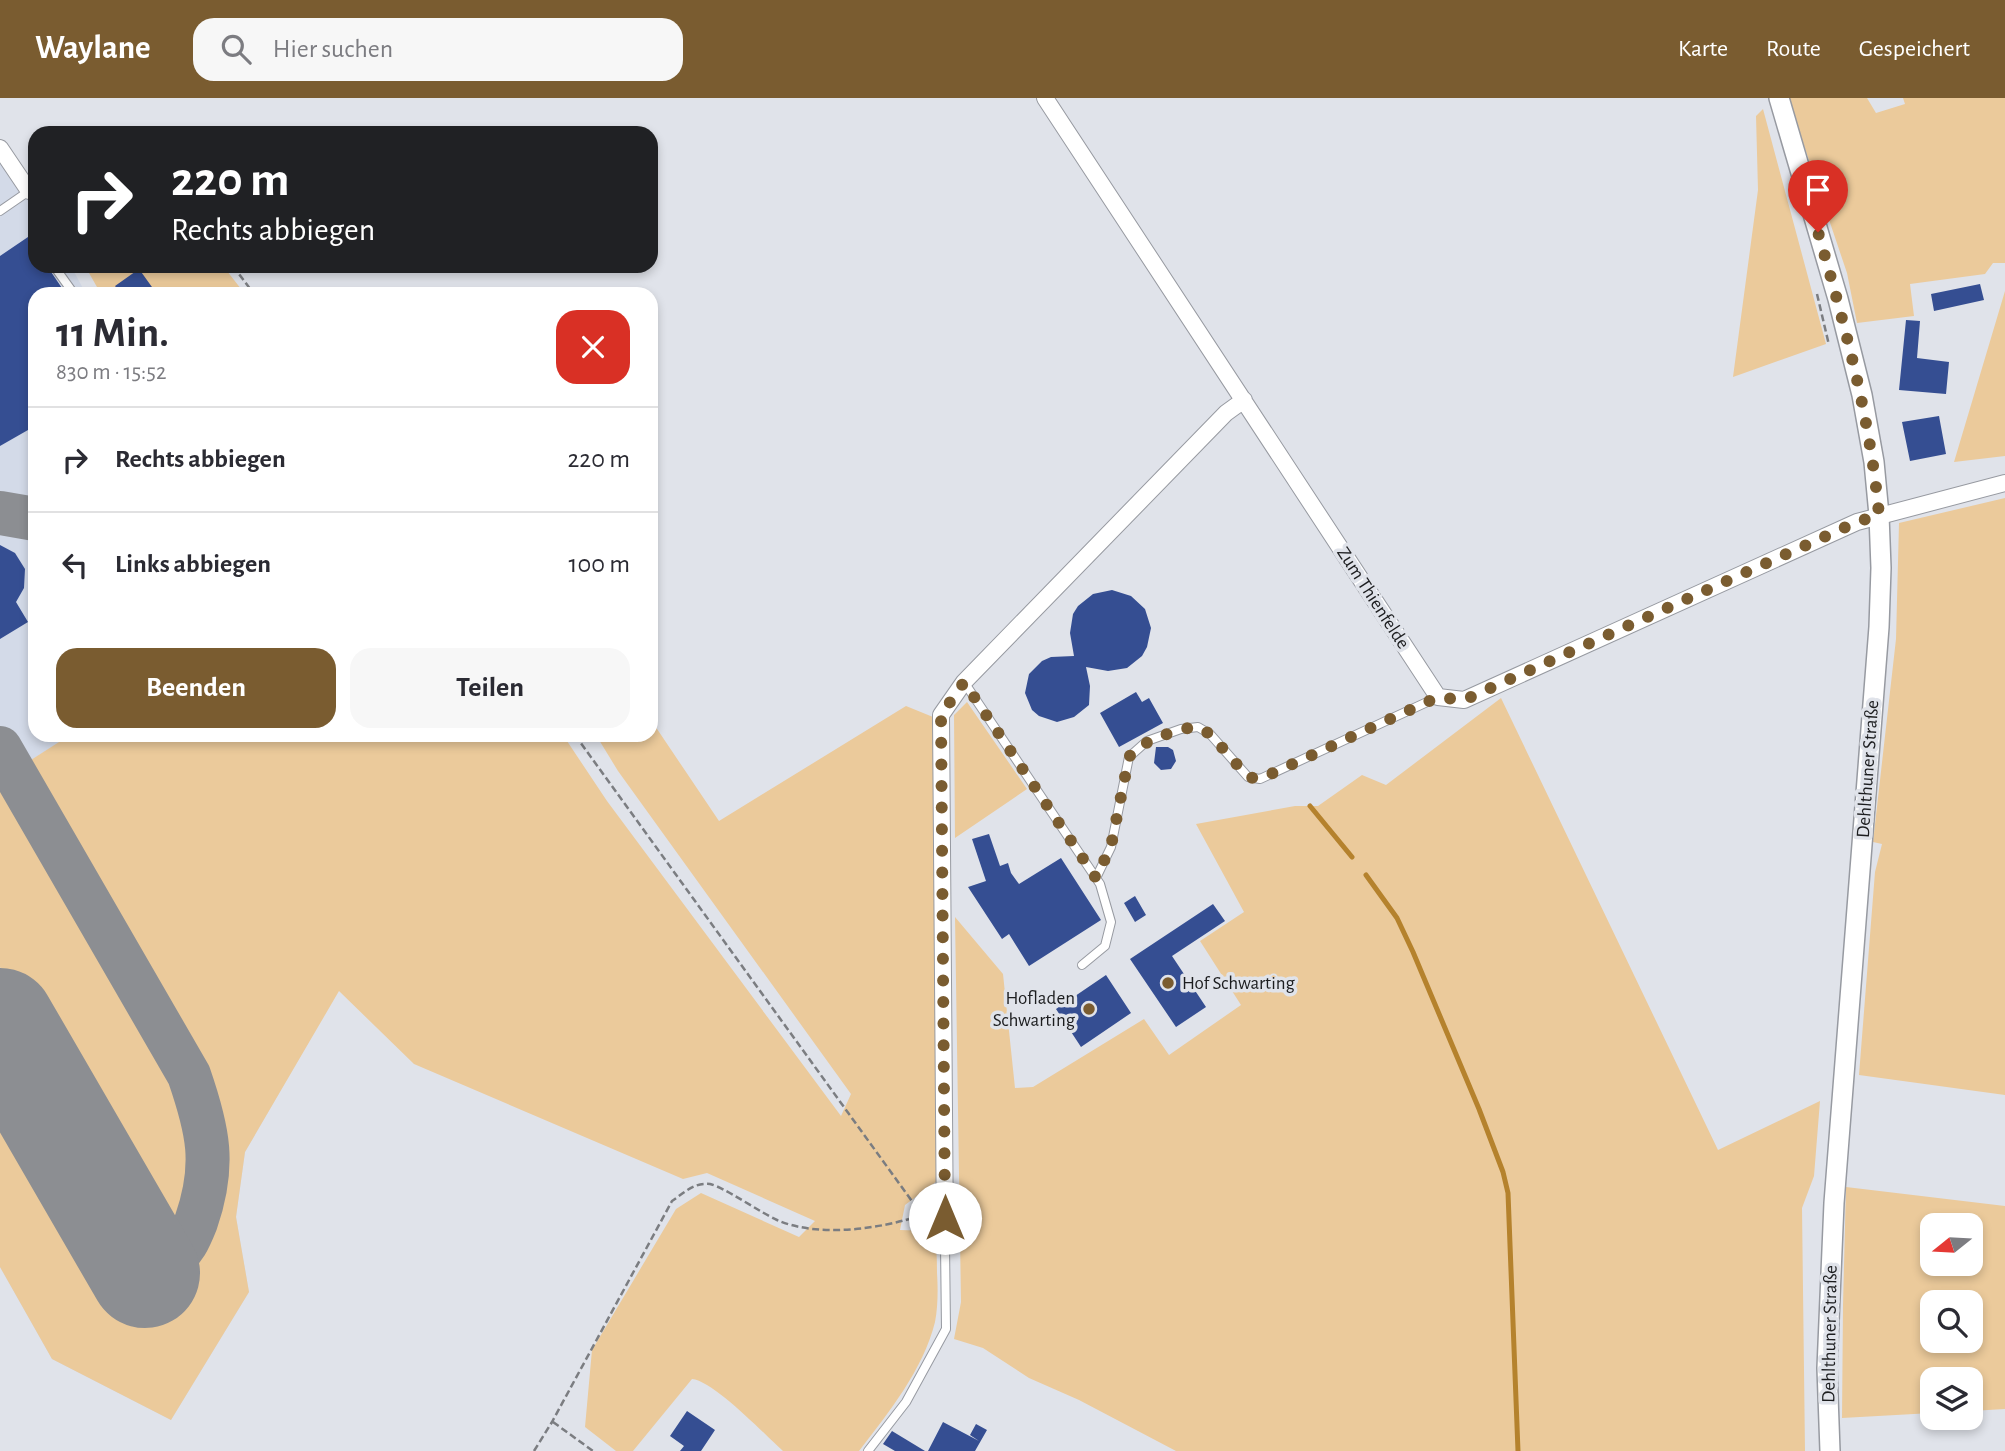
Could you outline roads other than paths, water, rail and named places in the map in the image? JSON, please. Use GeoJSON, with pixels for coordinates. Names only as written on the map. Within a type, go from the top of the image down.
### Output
{"type":"FeatureCollection","features":[{"type":"Feature","properties":{"kind":"street","name":"Zum Thienfelde"},"geometry":{"type":"LineString","coordinates":[[1045,98],[1438,697]]}},
{"type":"Feature","properties":{"kind":"street","name":"Dehlthuner Straße"},"geometry":{"type":"LineString","coordinates":[[1779,98],[1838,299],[1862,395],[1874,462],[1881,568],[1879,627],[1834,1203],[1827,1368],[1830,1451]]}},
{"type":"Feature","properties":{"kind":"street"},"geometry":{"type":"LineString","coordinates":[[0,148],[28,189]]}},
{"type":"Feature","properties":{"kind":"street"},"geometry":{"type":"LineString","coordinates":[[945,1244],[941,715],[964,682],[1226,413],[1244,400]]}},
{"type":"Feature","properties":{"kind":"street"},"geometry":{"type":"LineString","coordinates":[[1438,697],[1464,700],[1844,528],[1879,515],[2005,483]]}},
{"type":"Feature","properties":{"kind":"lane"},"geometry":{"type":"LineString","coordinates":[[0,211],[28,197]]}},
{"type":"Feature","properties":{"kind":"lane"},"geometry":{"type":"LineString","coordinates":[[964,682],[1100,884],[1111,922],[1105,946],[1082,965]]}},
{"type":"Feature","properties":{"kind":"lane"},"geometry":{"type":"LineString","coordinates":[[1096,878],[1111,846],[1129,757],[1147,741],[1181,729],[1198,727],[1210,734],[1248,777],[1260,779],[1438,697]]}},
{"type":"Feature","properties":{"kind":"lane"},"geometry":{"type":"LineString","coordinates":[[868,1451],[906,1402],[946,1329],[945,1244]]}},
{"type":"Feature","properties":{"kind":"waterway"},"geometry":{"type":"LineString","coordinates":[[1310,806],[1352,857]]}},
{"type":"Feature","properties":{"kind":"waterway"},"geometry":{"type":"LineString","coordinates":[[1366,875],[1397,918],[1413,952],[1503,1172],[1508,1193],[1518,1451]]}},
{"type":"Feature","properties":{"kind":"place","name":"Hof Schwarting"},"geometry":{"type":"Point","coordinates":[1168,983]}},
{"type":"Feature","properties":{"kind":"place","name":"Hofladen Schwarting"},"geometry":{"type":"Point","coordinates":[1089,1009]}}]}
